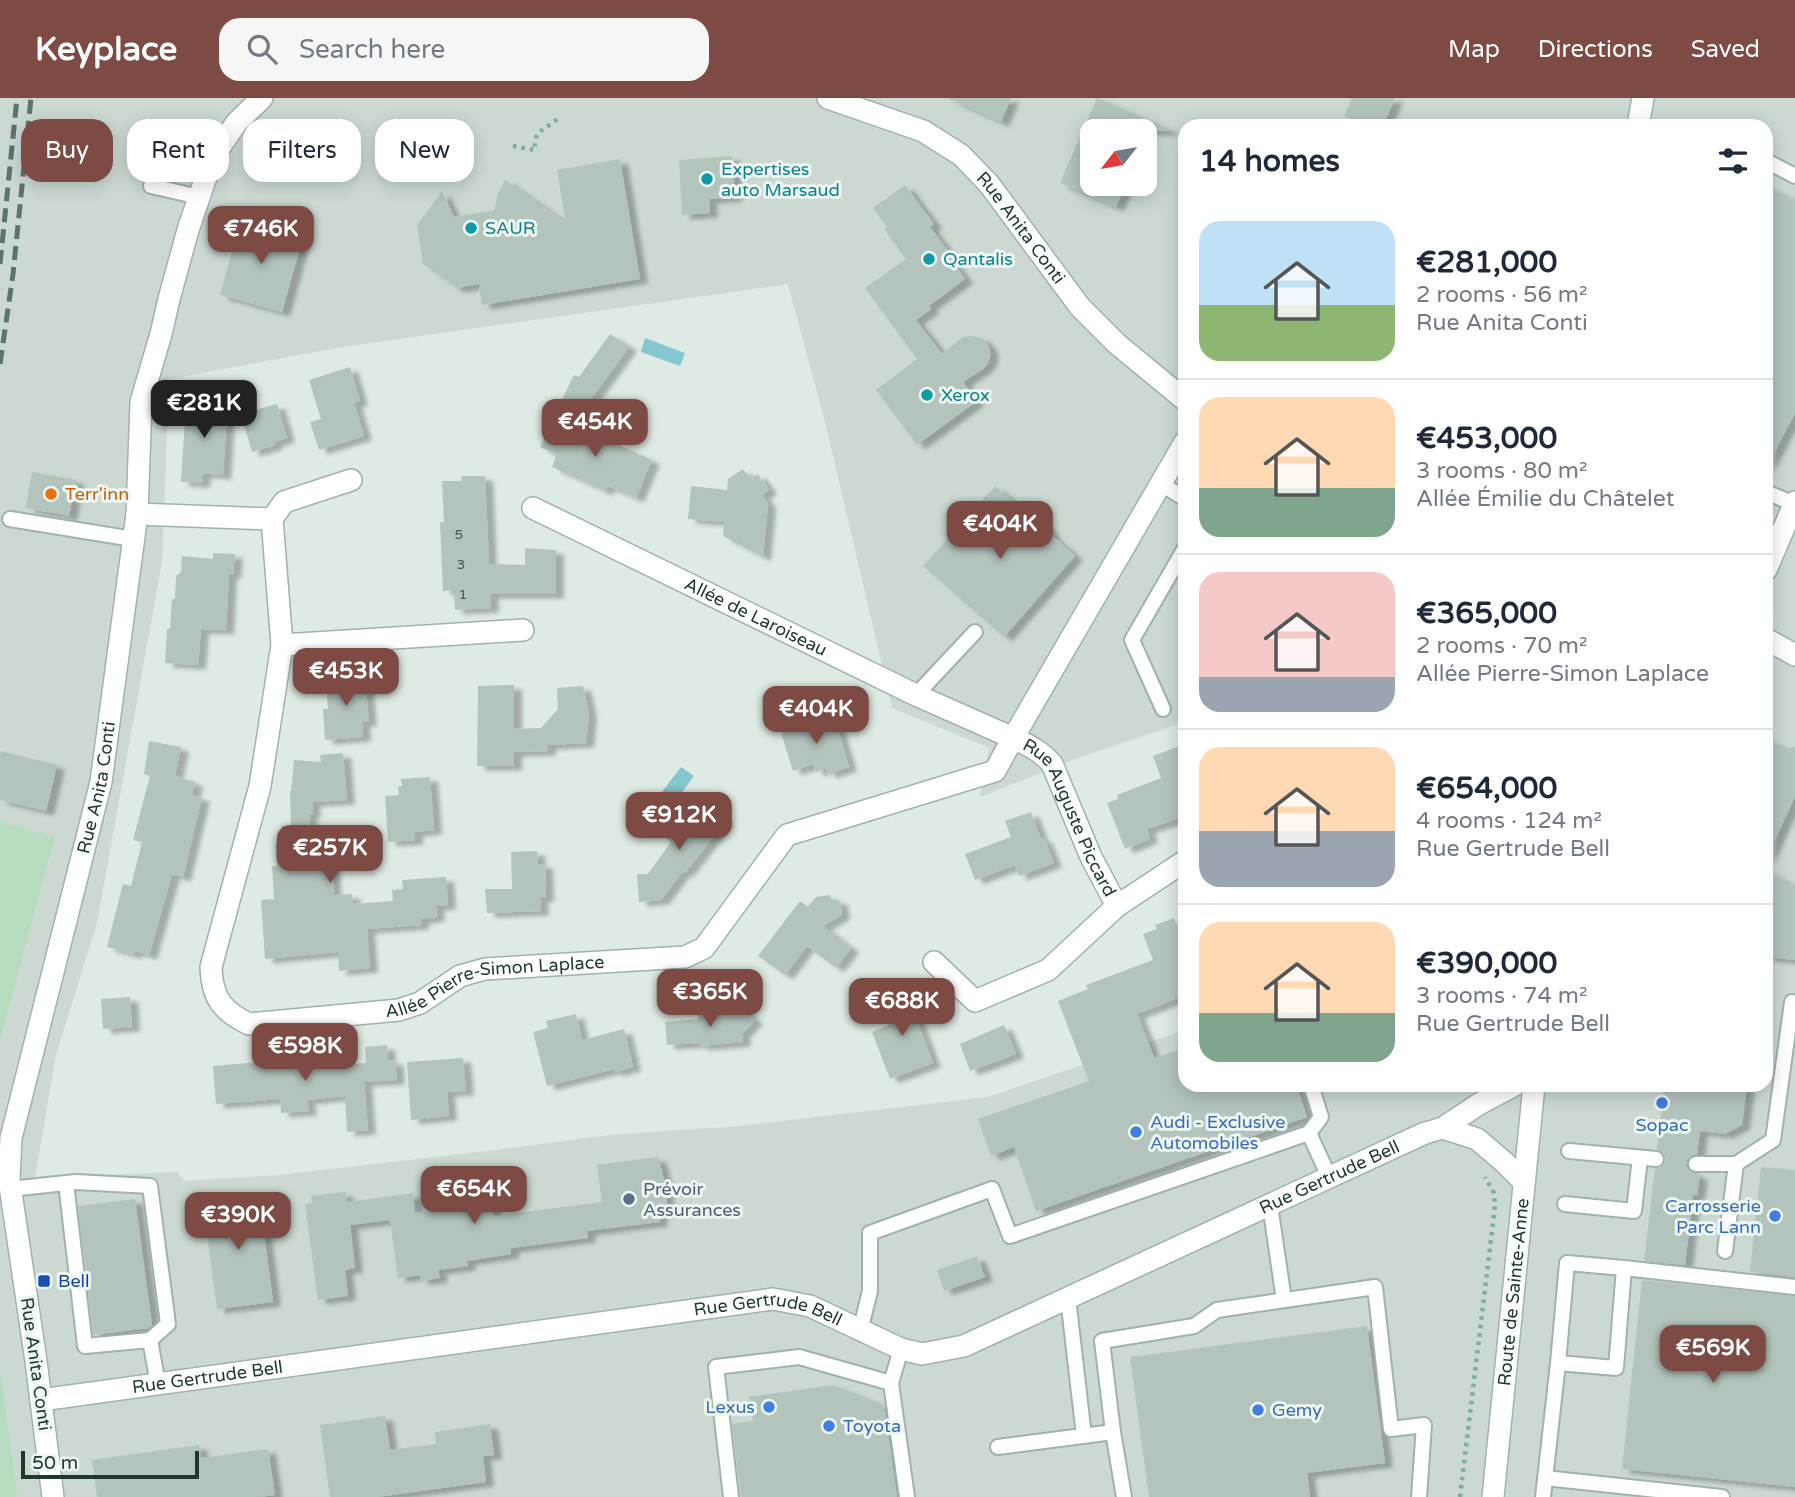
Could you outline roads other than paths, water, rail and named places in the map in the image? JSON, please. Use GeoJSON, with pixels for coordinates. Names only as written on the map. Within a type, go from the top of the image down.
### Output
{"type":"FeatureCollection","features":[{"type":"Feature","properties":{"kind":"street","name":"Rue Anita Conti"},"geometry":{"type":"LineString","coordinates":[[53,1497],[10,1189],[11,1138],[101,782],[137,514],[141,402],[174,280],[215,154],[237,122],[262,98]]}},
{"type":"Feature","properties":{"kind":"street","name":"Rue Anita Conti"},"geometry":{"type":"LineString","coordinates":[[828,98],[923,131],[961,155],[989,184],[1080,307],[1117,344],[1178,394]]}},
{"type":"Feature","properties":{"kind":"street"},"geometry":{"type":"LineString","coordinates":[[1638,119],[1643,98]]}},
{"type":"Feature","properties":{"kind":"street"},"geometry":{"type":"LineString","coordinates":[[1013,738],[1178,453]]}},
{"type":"Feature","properties":{"kind":"street"},"geometry":{"type":"LineString","coordinates":[[137,514],[272,519],[284,502],[351,480]]}},
{"type":"Feature","properties":{"kind":"street"},"geometry":{"type":"LineString","coordinates":[[1773,560],[1787,540],[1794,503]]}},
{"type":"Feature","properties":{"kind":"street","name":"Allée de Laroiseau"},"geometry":{"type":"LineString","coordinates":[[533,508],[916,695],[1013,738]]}},
{"type":"Feature","properties":{"kind":"street","name":"Allée Pierre-Simon Laplace"},"geometry":{"type":"LineString","coordinates":[[272,519],[282,645],[260,786],[211,967],[212,984],[220,1001],[232,1016],[249,1024],[399,1010],[420,1003],[460,976],[485,969],[685,957],[704,948],[787,835],[995,771],[1013,738]]}},
{"type":"Feature","properties":{"kind":"street"},"geometry":{"type":"LineString","coordinates":[[282,645],[523,630]]}},
{"type":"Feature","properties":{"kind":"street"},"geometry":{"type":"LineString","coordinates":[[1773,643],[1795,655]]}},
{"type":"Feature","properties":{"kind":"street","name":"Rue Auguste Piccard"},"geometry":{"type":"LineString","coordinates":[[1013,738],[1045,755],[1052,764],[1091,858],[1117,906]]}},
{"type":"Feature","properties":{"kind":"street","name":"Rue Auguste Piccard"},"geometry":{"type":"LineString","coordinates":[[934,962],[975,1001],[1048,970],[1117,906],[1178,866]]}},
{"type":"Feature","properties":{"kind":"street","name":"Rue Gertrude Bell"},"geometry":{"type":"LineString","coordinates":[[41,1400],[773,1299],[810,1306],[901,1349],[922,1354],[964,1346],[1425,1133],[1443,1128],[1502,1092]]}},
{"type":"Feature","properties":{"kind":"street","name":"Route de Sainte-Anne"},"geometry":{"type":"LineString","coordinates":[[1493,1497],[1533,1092]]}},
{"type":"Feature","properties":{"kind":"street"},"geometry":{"type":"LineString","coordinates":[[1443,1128],[1477,1139],[1524,1182]]}},
{"type":"Feature","properties":{"kind":"lane"},"geometry":{"type":"LineString","coordinates":[[1773,165],[1795,176]]}},
{"type":"Feature","properties":{"kind":"lane"},"geometry":{"type":"LineString","coordinates":[[151,186],[200,197]]}},
{"type":"Feature","properties":{"kind":"lane"},"geometry":{"type":"LineString","coordinates":[[1160,483],[1178,495]]}},
{"type":"Feature","properties":{"kind":"lane"},"geometry":{"type":"LineString","coordinates":[[1773,495],[1794,503]]}},
{"type":"Feature","properties":{"kind":"lane"},"geometry":{"type":"LineString","coordinates":[[10,519],[133,539]]}},
{"type":"Feature","properties":{"kind":"lane"},"geometry":{"type":"LineString","coordinates":[[1163,709],[1132,640],[1178,560]]}},
{"type":"Feature","properties":{"kind":"lane"},"geometry":{"type":"LineString","coordinates":[[916,695],[975,632]]}},
{"type":"Feature","properties":{"kind":"lane"},"geometry":{"type":"LineString","coordinates":[[1696,1164],[1736,1164],[1773,1140],[1792,1002],[1795,1003]]}},
{"type":"Feature","properties":{"kind":"lane"},"geometry":{"type":"LineString","coordinates":[[860,1331],[870,1291],[870,1233],[992,1189],[1010,1236],[1309,1133],[1321,1117],[1313,1092]]}},
{"type":"Feature","properties":{"kind":"lane"},"geometry":{"type":"LineString","coordinates":[[1309,1133],[1329,1177]]}},
{"type":"Feature","properties":{"kind":"lane"},"geometry":{"type":"LineString","coordinates":[[1569,1151],[1656,1158]]}},
{"type":"Feature","properties":{"kind":"lane"},"geometry":{"type":"LineString","coordinates":[[1565,1204],[1634,1211],[1640,1158]]}},
{"type":"Feature","properties":{"kind":"lane"},"geometry":{"type":"LineString","coordinates":[[1725,1251],[1736,1164]]}},
{"type":"Feature","properties":{"kind":"lane"},"geometry":{"type":"LineString","coordinates":[[10,1189],[76,1182],[150,1186],[168,1324],[150,1340],[85,1346],[66,1184]]}},
{"type":"Feature","properties":{"kind":"lane"},"geometry":{"type":"LineString","coordinates":[[1270,1205],[1284,1300]]}},
{"type":"Feature","properties":{"kind":"lane"},"geometry":{"type":"LineString","coordinates":[[1543,1497],[1567,1263],[1795,1287]]}},
{"type":"Feature","properties":{"kind":"lane"},"geometry":{"type":"LineString","coordinates":[[1558,1363],[1616,1368],[1624,1268]]}},
{"type":"Feature","properties":{"kind":"lane"},"geometry":{"type":"LineString","coordinates":[[1124,1497],[1102,1341],[1195,1326],[1217,1310],[1375,1287],[1391,1429],[1424,1425],[1419,1497]]}},
{"type":"Feature","properties":{"kind":"lane"},"geometry":{"type":"LineString","coordinates":[[1068,1298],[1084,1436]]}},
{"type":"Feature","properties":{"kind":"lane"},"geometry":{"type":"LineString","coordinates":[[150,1340],[159,1384]]}},
{"type":"Feature","properties":{"kind":"lane"},"geometry":{"type":"LineString","coordinates":[[901,1349],[891,1383],[907,1497]]}},
{"type":"Feature","properties":{"kind":"lane"},"geometry":{"type":"LineString","coordinates":[[731,1497],[716,1367],[799,1357],[891,1383]]}},
{"type":"Feature","properties":{"kind":"lane"},"geometry":{"type":"LineString","coordinates":[[998,1447],[1113,1432]]}},
{"type":"Feature","properties":{"kind":"lane"},"geometry":{"type":"LineString","coordinates":[[1545,1478],[1598,1490],[1722,1497]]}},
{"type":"Feature","properties":{"kind":"water"},"geometry":{"type":"Polygon","coordinates":[[[645,338],[685,353],[680,366],[641,352],[645,338]]]}},
{"type":"Feature","properties":{"kind":"water"},"geometry":{"type":"Polygon","coordinates":[[[681,767],[694,776],[668,811],[655,801],[681,767]]]}},
{"type":"Feature","properties":{"kind":"railway"},"geometry":{"type":"LineString","coordinates":[[0,264],[17,98]]}},
{"type":"Feature","properties":{"kind":"railway"},"geometry":{"type":"LineString","coordinates":[[0,364],[13,274],[31,98]]}},
{"type":"Feature","properties":{"kind":"place","name":"Expertises auto Marsaud"},"geometry":{"type":"Point","coordinates":[707,179]}},
{"type":"Feature","properties":{"kind":"place","name":"SAUR"},"geometry":{"type":"Point","coordinates":[471,228]}},
{"type":"Feature","properties":{"kind":"place","name":"Qantalis"},"geometry":{"type":"Point","coordinates":[929,259]}},
{"type":"Feature","properties":{"kind":"place","name":"Xerox"},"geometry":{"type":"Point","coordinates":[927,395]}},
{"type":"Feature","properties":{"kind":"place","name":"Terr'inn"},"geometry":{"type":"Point","coordinates":[51,494]}},
{"type":"Feature","properties":{"kind":"place","name":"Sopac"},"geometry":{"type":"Point","coordinates":[1662,1103]}},
{"type":"Feature","properties":{"kind":"place","name":"Audi - Exclusive Automobiles"},"geometry":{"type":"Point","coordinates":[1136,1132]}},
{"type":"Feature","properties":{"kind":"place","name":"Prévoir Assurances"},"geometry":{"type":"Point","coordinates":[629,1199]}},
{"type":"Feature","properties":{"kind":"place","name":"Carrosserie Parc Lann"},"geometry":{"type":"Point","coordinates":[1775,1216]}},
{"type":"Feature","properties":{"kind":"place","name":"Bell"},"geometry":{"type":"Point","coordinates":[44,1281]}},
{"type":"Feature","properties":{"kind":"place","name":"Lexus"},"geometry":{"type":"Point","coordinates":[769,1407]}},
{"type":"Feature","properties":{"kind":"place","name":"Gemy"},"geometry":{"type":"Point","coordinates":[1258,1410]}},
{"type":"Feature","properties":{"kind":"place","name":"Toyota"},"geometry":{"type":"Point","coordinates":[829,1426]}}]}
